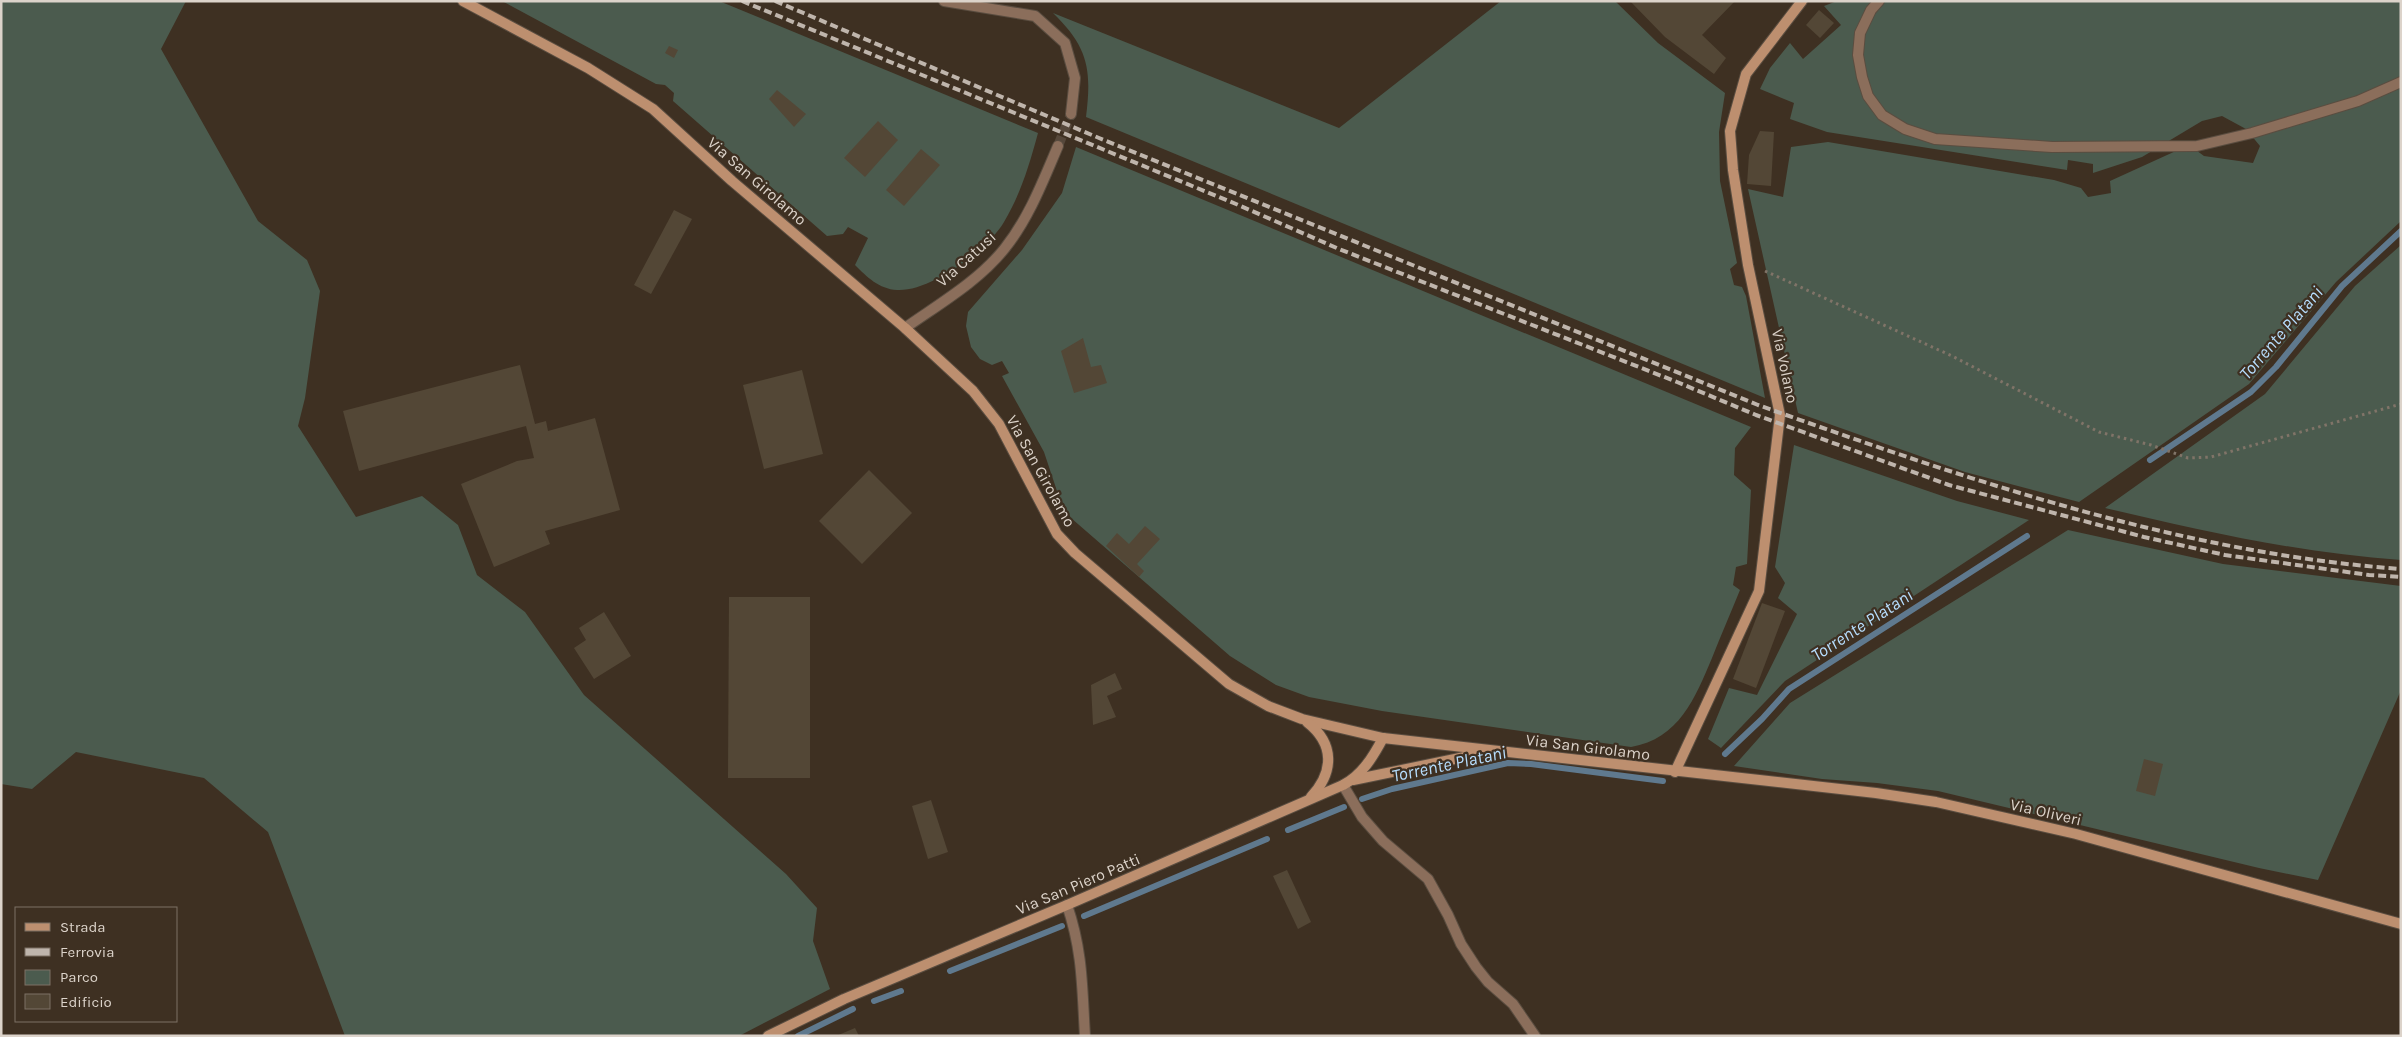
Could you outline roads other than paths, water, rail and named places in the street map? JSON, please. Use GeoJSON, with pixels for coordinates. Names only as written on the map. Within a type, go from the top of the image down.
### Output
{"type":"FeatureCollection","features":[{"type":"Feature","properties":{"kind":"street","name":"Via San Girolamo"},"geometry":{"type":"LineString","coordinates":[[463,1],[588,68],[653,109],[732,181],[905,328],[973,391],[999,424],[1052,526],[1075,554],[1229,684],[1268,706],[1302,719],[1383,738],[1675,772]]}},
{"type":"Feature","properties":{"kind":"street"},"geometry":{"type":"LineString","coordinates":[[944,1],[1035,16],[1065,43],[1075,78],[1071,114]]}},
{"type":"Feature","properties":{"kind":"street","name":"Via Volano"},"geometry":{"type":"LineString","coordinates":[[1675,772],[1760,591],[1780,415],[1748,265],[1730,131],[1746,74],[1802,1]]}},
{"type":"Feature","properties":{"kind":"street"},"geometry":{"type":"LineString","coordinates":[[1879,1],[1871,10],[1860,33],[1858,56],[1868,96],[1882,115],[1904,129],[1935,139],[2052,146],[2197,146],[2252,133],[2358,102],[2401,82]]}},
{"type":"Feature","properties":{"kind":"street","name":"Via Catusi"},"geometry":{"type":"LineString","coordinates":[[905,328],[966,285],[1004,249],[1031,208],[1058,146]]}},
{"type":"Feature","properties":{"kind":"street"},"geometry":{"type":"LineString","coordinates":[[1302,719],[1317,730],[1325,742],[1329,756],[1327,772],[1321,786],[1309,800]]}},
{"type":"Feature","properties":{"kind":"street","name":"Via San Piero Patti"},"geometry":{"type":"LineString","coordinates":[[768,1036],[853,996],[1067,906],[1343,785],[1353,780],[1371,760],[1383,738]]}},
{"type":"Feature","properties":{"kind":"street"},"geometry":{"type":"LineString","coordinates":[[1353,780],[1495,751]]}},
{"type":"Feature","properties":{"kind":"street","name":"Via Oliveri"},"geometry":{"type":"LineString","coordinates":[[1675,772],[1876,793],[1936,802],[2076,834],[2401,924]]}},
{"type":"Feature","properties":{"kind":"street"},"geometry":{"type":"LineString","coordinates":[[1343,785],[1362,817],[1383,841],[1428,880],[1448,915],[1461,944],[1488,982],[1513,1004],[1534,1036]]}},
{"type":"Feature","properties":{"kind":"street"},"geometry":{"type":"LineString","coordinates":[[1067,906],[1077,933],[1082,963],[1085,1036]]}},
{"type":"Feature","properties":{"kind":"waterway","name":"Torrente Platani"},"geometry":{"type":"LineString","coordinates":[[2150,460],[2251,392],[2276,367],[2342,286],[2401,231]]}},
{"type":"Feature","properties":{"kind":"waterway","name":"Torrente Platani"},"geometry":{"type":"LineString","coordinates":[[1725,754],[1762,719],[1789,689],[2027,536]]}},
{"type":"Feature","properties":{"kind":"waterway","name":"Torrente Platani"},"geometry":{"type":"LineString","coordinates":[[1362,799],[1392,789],[1508,763],[1531,764],[1663,781]]}},
{"type":"Feature","properties":{"kind":"waterway","name":"Torrente Platani"},"geometry":{"type":"LineString","coordinates":[[1288,830],[1344,807]]}},
{"type":"Feature","properties":{"kind":"waterway","name":"Torrente Platani"},"geometry":{"type":"LineString","coordinates":[[1084,916],[1267,839]]}},
{"type":"Feature","properties":{"kind":"waterway","name":"Torrente Platani"},"geometry":{"type":"LineString","coordinates":[[950,971],[1062,926]]}},
{"type":"Feature","properties":{"kind":"waterway","name":"Torrente Platani"},"geometry":{"type":"LineString","coordinates":[[874,1001],[901,991]]}},
{"type":"Feature","properties":{"kind":"waterway","name":"Torrente Platani"},"geometry":{"type":"LineString","coordinates":[[798,1036],[853,1009]]}},
{"type":"Feature","properties":{"kind":"tunnel"},"geometry":{"type":"LineString","coordinates":[[1058,146],[1071,114]]}},
{"type":"Feature","properties":{"kind":"railway"},"geometry":{"type":"LineString","coordinates":[[742,1],[1236,204],[1339,249],[1756,415],[1949,485],[2144,537],[2225,555],[2369,575],[2401,577]]}},
{"type":"Feature","properties":{"kind":"railway"},"geometry":{"type":"LineString","coordinates":[[775,1],[1099,138],[1758,405],[1836,433],[1994,485],[2074,509],[2155,530],[2236,547],[2318,560],[2401,569]]}}]}
